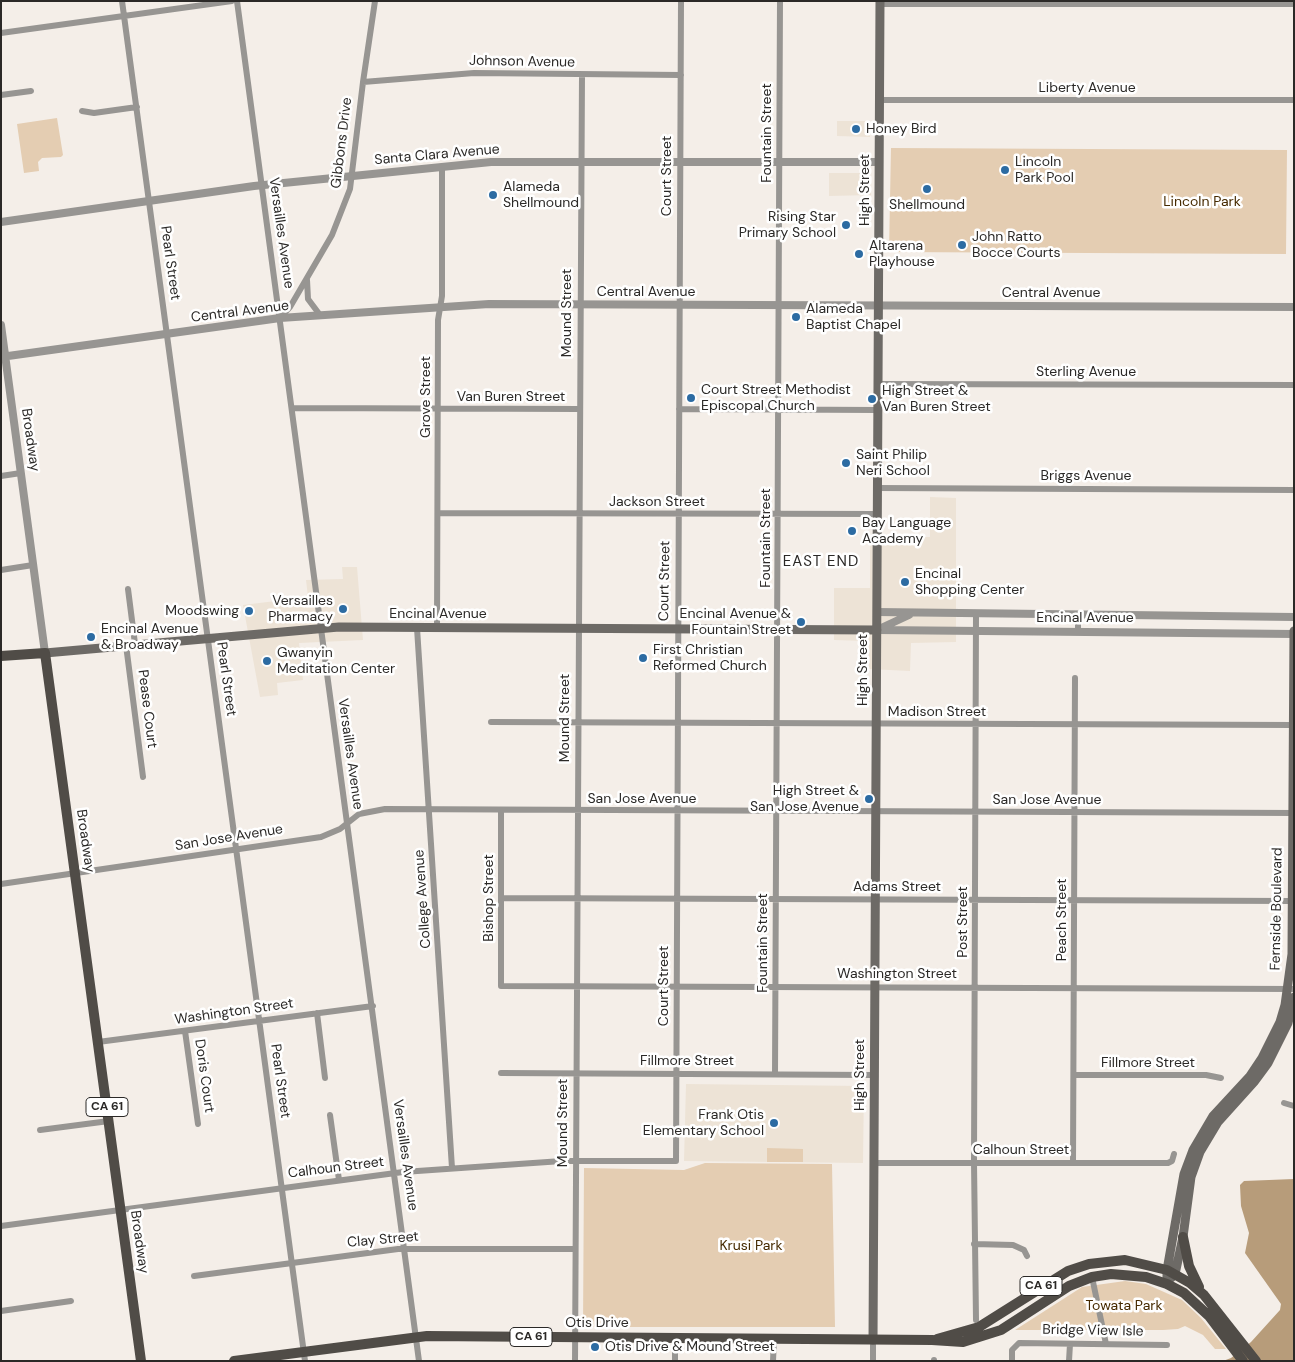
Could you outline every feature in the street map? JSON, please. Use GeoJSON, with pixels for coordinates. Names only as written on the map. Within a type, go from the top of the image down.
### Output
{"type":"FeatureCollection","features":[{"type":"Feature","properties":{"kind":"main road","name":"High Street"},"geometry":{"type":"LineString","coordinates":[[873,1340],[880,2]]}},
{"type":"Feature","properties":{"kind":"main road","name":"Encinal Avenue"},"geometry":{"type":"LineString","coordinates":[[1,656],[321,628],[877,630]]}},
{"type":"Feature","properties":{"kind":"main road","name":"Fernside Boulevard"},"geometry":{"type":"LineString","coordinates":[[1171,1272],[1184,1174],[1193,1150],[1213,1116],[1250,1076],[1287,1022],[1291,989],[1292,954],[1294,633]]}},
{"type":"Feature","properties":{"kind":"main road","name":"Broadway"},"geometry":{"type":"LineString","coordinates":[[45,652],[141,1361]]}},
{"type":"Feature","properties":{"kind":"main road","name":"Fernside Boulevard"},"geometry":{"type":"LineString","coordinates":[[1167,1284],[1184,1238],[1191,1177],[1200,1152],[1218,1122],[1263,1069],[1287,1022],[1294,997]]}},
{"type":"Feature","properties":{"kind":"main road"},"geometry":{"type":"LineString","coordinates":[[1184,1238],[1189,1266],[1204,1295]]}},
{"type":"Feature","properties":{"kind":"main road","name":"Otis Drive"},"geometry":{"type":"LineString","coordinates":[[932,1340],[979,1327],[1006,1312],[1047,1282],[1068,1271],[1089,1264],[1125,1260],[1171,1272],[1204,1295],[1232,1337]]}},
{"type":"Feature","properties":{"kind":"main road","name":"Otis Drive"},"geometry":{"type":"LineString","coordinates":[[234,1361],[305,1356],[417,1337],[932,1340],[963,1342],[994,1334],[1069,1286],[1092,1277],[1130,1274],[1167,1284],[1197,1304],[1232,1337]]}},
{"type":"Feature","properties":{"kind":"main road","name":"CA 61"},"geometry":{"type":"LineString","coordinates":[[1232,1337],[1244,1361]]}},
{"type":"Feature","properties":{"kind":"main road","name":"CA 61"},"geometry":{"type":"LineString","coordinates":[[1232,1337],[1256,1361]]}},
{"type":"Feature","properties":{"kind":"street","name":"Pearl Street"},"geometry":{"type":"LineString","coordinates":[[122,1],[305,1356]]}},
{"type":"Feature","properties":{"kind":"street"},"geometry":{"type":"LineString","coordinates":[[1,33],[232,1]]}},
{"type":"Feature","properties":{"kind":"street","name":"Versailles Avenue"},"geometry":{"type":"LineString","coordinates":[[237,1],[419,1361]]}},
{"type":"Feature","properties":{"kind":"street","name":"Gibbons Drive"},"geometry":{"type":"LineString","coordinates":[[280,318],[290,307],[307,278],[341,215],[350,189],[363,82],[376,1]]}},
{"type":"Feature","properties":{"kind":"street","name":"Court Street"},"geometry":{"type":"LineString","coordinates":[[676,1161],[681,1]]}},
{"type":"Feature","properties":{"kind":"street","name":"Fountain Street"},"geometry":{"type":"LineString","coordinates":[[775,1074],[780,1]]}},
{"type":"Feature","properties":{"kind":"street"},"geometry":{"type":"LineString","coordinates":[[880,2],[1294,4]]}},
{"type":"Feature","properties":{"kind":"street","name":"Johnson Avenue"},"geometry":{"type":"LineString","coordinates":[[363,82],[474,73],[680,75]]}},
{"type":"Feature","properties":{"kind":"street","name":"Mound Street"},"geometry":{"type":"LineString","coordinates":[[575,1361],[582,75]]}},
{"type":"Feature","properties":{"kind":"street"},"geometry":{"type":"LineString","coordinates":[[1,95],[31,90]]}},
{"type":"Feature","properties":{"kind":"street","name":"Liberty Avenue"},"geometry":{"type":"LineString","coordinates":[[879,100],[1294,100]]}},
{"type":"Feature","properties":{"kind":"street"},"geometry":{"type":"LineString","coordinates":[[82,111],[94,113],[137,107]]}},
{"type":"Feature","properties":{"kind":"street","name":"Santa Clara Avenue"},"geometry":{"type":"LineString","coordinates":[[1,222],[262,185],[513,161],[879,162]]}},
{"type":"Feature","properties":{"kind":"street","name":"Grove Street"},"geometry":{"type":"LineString","coordinates":[[437,628],[442,167]]}},
{"type":"Feature","properties":{"kind":"street"},"geometry":{"type":"LineString","coordinates":[[307,278],[308,299],[320,315]]}},
{"type":"Feature","properties":{"kind":"street","name":"Central Avenue"},"geometry":{"type":"LineString","coordinates":[[3,356],[280,318],[489,304],[1294,307]]}},
{"type":"Feature","properties":{"kind":"street","name":"Broadway"},"geometry":{"type":"LineString","coordinates":[[1,325],[3,356],[45,652]]}},
{"type":"Feature","properties":{"kind":"street","name":"Sterling Avenue"},"geometry":{"type":"LineString","coordinates":[[878,384],[1294,385]]}},
{"type":"Feature","properties":{"kind":"street","name":"Van Buren Street"},"geometry":{"type":"LineString","coordinates":[[292,408],[579,410]]}},
{"type":"Feature","properties":{"kind":"street"},"geometry":{"type":"LineString","coordinates":[[679,409],[878,410]]}},
{"type":"Feature","properties":{"kind":"street"},"geometry":{"type":"LineString","coordinates":[[1,476],[20,473]]}},
{"type":"Feature","properties":{"kind":"street","name":"Briggs Avenue"},"geometry":{"type":"LineString","coordinates":[[877,488],[1294,490]]}},
{"type":"Feature","properties":{"kind":"street","name":"Jackson Street"},"geometry":{"type":"LineString","coordinates":[[438,513],[877,514]]}},
{"type":"Feature","properties":{"kind":"street"},"geometry":{"type":"LineString","coordinates":[[1,570],[33,565]]}},
{"type":"Feature","properties":{"kind":"street","name":"Pease Court"},"geometry":{"type":"LineString","coordinates":[[128,589],[130,644],[143,777]]}},
{"type":"Feature","properties":{"kind":"street","name":"Encinal Avenue"},"geometry":{"type":"LineString","coordinates":[[877,612],[976,615],[1294,617]]}},
{"type":"Feature","properties":{"kind":"street","name":"Encinal Avenue"},"geometry":{"type":"LineString","coordinates":[[877,630],[912,614]]}},
{"type":"Feature","properties":{"kind":"street","name":"Post Street"},"geometry":{"type":"LineString","coordinates":[[976,615],[974,1162],[976,1320]]}},
{"type":"Feature","properties":{"kind":"street"},"geometry":{"type":"LineString","coordinates":[[1078,616],[1078,632]]}},
{"type":"Feature","properties":{"kind":"street","name":"College Avenue"},"geometry":{"type":"LineString","coordinates":[[417,628],[452,1168]]}},
{"type":"Feature","properties":{"kind":"street","name":"Encinal Avenue"},"geometry":{"type":"LineString","coordinates":[[877,630],[1294,633]]}},
{"type":"Feature","properties":{"kind":"street","name":"Peach Street"},"geometry":{"type":"LineString","coordinates":[[1073,1163],[1075,1075],[1075,678]]}},
{"type":"Feature","properties":{"kind":"street","name":"Madison Street"},"geometry":{"type":"LineString","coordinates":[[490,722],[1293,725]]}},
{"type":"Feature","properties":{"kind":"street","name":"San Jose Avenue"},"geometry":{"type":"LineString","coordinates":[[1,884],[321,837],[332,834],[359,814],[371,810],[1293,813]]}},
{"type":"Feature","properties":{"kind":"street","name":"Bishop Street"},"geometry":{"type":"LineString","coordinates":[[501,811],[501,986]]}},
{"type":"Feature","properties":{"kind":"street","name":"Adams Street"},"geometry":{"type":"LineString","coordinates":[[501,898],[1292,901]]}},
{"type":"Feature","properties":{"kind":"street","name":"Washington Street"},"geometry":{"type":"LineString","coordinates":[[501,986],[1291,989]]}},
{"type":"Feature","properties":{"kind":"street","name":"Washington Street"},"geometry":{"type":"LineString","coordinates":[[98,1042],[372,1006]]}},
{"type":"Feature","properties":{"kind":"street"},"geometry":{"type":"LineString","coordinates":[[316,1013],[325,1078]]}},
{"type":"Feature","properties":{"kind":"street","name":"Doris Court"},"geometry":{"type":"LineString","coordinates":[[185,1031],[198,1124]]}},
{"type":"Feature","properties":{"kind":"street","name":"Fillmore Street"},"geometry":{"type":"LineString","coordinates":[[501,1072],[874,1075]]}},
{"type":"Feature","properties":{"kind":"street","name":"Fillmore Street"},"geometry":{"type":"LineString","coordinates":[[1075,1075],[1206,1075],[1221,1078]]}},
{"type":"Feature","properties":{"kind":"street"},"geometry":{"type":"LineString","coordinates":[[1284,1103],[1294,1106]]}},
{"type":"Feature","properties":{"kind":"street"},"geometry":{"type":"LineString","coordinates":[[330,1116],[339,1180]]}},
{"type":"Feature","properties":{"kind":"street"},"geometry":{"type":"LineString","coordinates":[[40,1130],[108,1121]]}},
{"type":"Feature","properties":{"kind":"street","name":"Calhoun Street"},"geometry":{"type":"LineString","coordinates":[[874,1163],[1168,1163],[1172,1161],[1174,1154]]}},
{"type":"Feature","properties":{"kind":"street","name":"Calhoun Street"},"geometry":{"type":"LineString","coordinates":[[1,1226],[395,1173],[575,1161],[676,1161]]}},
{"type":"Feature","properties":{"kind":"street"},"geometry":{"type":"LineString","coordinates":[[974,1244],[1013,1245],[1024,1250],[1027,1256]]}},
{"type":"Feature","properties":{"kind":"street","name":"Clay Street"},"geometry":{"type":"LineString","coordinates":[[194,1276],[405,1248],[575,1249]]}},
{"type":"Feature","properties":{"kind":"street"},"geometry":{"type":"LineString","coordinates":[[1092,1277],[1106,1344]]}},
{"type":"Feature","properties":{"kind":"street"},"geometry":{"type":"LineString","coordinates":[[1,1311],[71,1301]]}},
{"type":"Feature","properties":{"kind":"street"},"geometry":{"type":"LineString","coordinates":[[675,1338],[675,1361]]}},
{"type":"Feature","properties":{"kind":"street"},"geometry":{"type":"LineString","coordinates":[[773,1361],[774,1339]]}},
{"type":"Feature","properties":{"kind":"street"},"geometry":{"type":"LineString","coordinates":[[873,1340],[873,1361]]}},
{"type":"Feature","properties":{"kind":"street","name":"Bridge View Isle"},"geometry":{"type":"LineString","coordinates":[[1012,1361],[1012,1350],[1019,1343],[1167,1345]]}},
{"type":"Feature","properties":{"kind":"street"},"geometry":{"type":"LineString","coordinates":[[1069,1361],[1070,1344]]}},
{"type":"Feature","properties":{"kind":"shaded area","name":"Honey Bird"},"geometry":{"type":"Polygon","coordinates":[[[837,121],[870,121],[870,137],[837,136],[837,121]]]}},
{"type":"Feature","properties":{"kind":"shaded area"},"geometry":{"type":"Polygon","coordinates":[[[829,173],[870,173],[871,195],[829,196],[829,173]]]}},
{"type":"Feature","properties":{"kind":"shaded area"},"geometry":{"type":"Polygon","coordinates":[[[930,497],[956,498],[956,642],[911,643],[910,671],[869,669],[869,643],[867,641],[834,640],[834,588],[870,588],[870,537],[930,537],[930,497]]]}},
{"type":"Feature","properties":{"kind":"shaded area"},"geometry":{"type":"Polygon","coordinates":[[[342,567],[357,567],[363,640],[299,643],[303,680],[277,683],[278,695],[260,697],[243,605],[308,597],[306,580],[343,579],[342,567]]]}},
{"type":"Feature","properties":{"kind":"shaded area","name":"Frank Otis Elementary School"},"geometry":{"type":"Polygon","coordinates":[[[686,1084],[864,1086],[863,1163],[684,1161],[686,1084]]]}},
{"type":"Feature","properties":{"kind":"shaded area"},"geometry":{"type":"Polygon","coordinates":[[[1294,1179],[1294,1361],[1223,1361],[1231,1358],[1251,1342],[1280,1310],[1281,1304],[1245,1253],[1249,1233],[1241,1206],[1240,1185],[1244,1181],[1294,1179]]]}},
{"type":"Feature","properties":{"kind":"green space"},"geometry":{"type":"Polygon","coordinates":[[[57,118],[63,155],[61,157],[42,158],[38,162],[39,171],[24,173],[17,124],[57,118]]]}},
{"type":"Feature","properties":{"kind":"green space","name":"Lincoln Park"},"geometry":{"type":"Polygon","coordinates":[[[891,148],[1287,150],[1286,254],[889,252],[891,148]]]}},
{"type":"Feature","properties":{"kind":"green space"},"geometry":{"type":"Polygon","coordinates":[[[767,1148],[803,1149],[803,1162],[767,1162],[767,1148]]]}},
{"type":"Feature","properties":{"kind":"green space","name":"Krusi Park"},"geometry":{"type":"Polygon","coordinates":[[[705,1163],[832,1164],[835,1327],[583,1327],[584,1168],[684,1170],[705,1163]]]}},
{"type":"Feature","properties":{"kind":"green space","name":"Towata Park"},"geometry":{"type":"Polygon","coordinates":[[[1125,1281],[1146,1284],[1182,1300],[1201,1318],[1226,1349],[1215,1349],[1203,1335],[1185,1326],[1178,1329],[1163,1330],[1015,1330],[1082,1287],[1125,1281]]]}},
{"type":"Feature","properties":{"kind":"place","name":"Honey Bird"},"geometry":{"type":"Point","coordinates":[856,129]}},
{"type":"Feature","properties":{"kind":"place","name":"Lincoln Park Pool"},"geometry":{"type":"Point","coordinates":[1005,170]}},
{"type":"Feature","properties":{"kind":"place","name":"Shellmound"},"geometry":{"type":"Point","coordinates":[927,189]}},
{"type":"Feature","properties":{"kind":"place","name":"Alameda Shellmound"},"geometry":{"type":"Point","coordinates":[493,195]}},
{"type":"Feature","properties":{"kind":"place","name":"Rising Star Primary School"},"geometry":{"type":"Point","coordinates":[846,225]}},
{"type":"Feature","properties":{"kind":"place","name":"John Ratto Bocce Courts"},"geometry":{"type":"Point","coordinates":[962,245]}},
{"type":"Feature","properties":{"kind":"place","name":"Altarena Playhouse"},"geometry":{"type":"Point","coordinates":[859,254]}},
{"type":"Feature","properties":{"kind":"place","name":"Alameda Baptist Chapel"},"geometry":{"type":"Point","coordinates":[796,317]}},
{"type":"Feature","properties":{"kind":"place","name":"Court Street Methodist Episcopal Church"},"geometry":{"type":"Point","coordinates":[691,398]}},
{"type":"Feature","properties":{"kind":"place","name":"High Street & Van Buren Street"},"geometry":{"type":"Point","coordinates":[872,399]}},
{"type":"Feature","properties":{"kind":"place","name":"Saint Philip Neri School"},"geometry":{"type":"Point","coordinates":[846,463]}},
{"type":"Feature","properties":{"kind":"place","name":"Bay Language Academy"},"geometry":{"type":"Point","coordinates":[852,531]}},
{"type":"Feature","properties":{"kind":"place","name":"Encinal Shopping Center"},"geometry":{"type":"Point","coordinates":[905,582]}},
{"type":"Feature","properties":{"kind":"place","name":"Versailles Pharmacy"},"geometry":{"type":"Point","coordinates":[343,609]}},
{"type":"Feature","properties":{"kind":"place","name":"Moodswing"},"geometry":{"type":"Point","coordinates":[249,611]}},
{"type":"Feature","properties":{"kind":"place","name":"Encinal Avenue & Fountain Street"},"geometry":{"type":"Point","coordinates":[801,622]}},
{"type":"Feature","properties":{"kind":"place","name":"Encinal Avenue & Broadway"},"geometry":{"type":"Point","coordinates":[91,637]}},
{"type":"Feature","properties":{"kind":"place","name":"First Christian Reformed Church"},"geometry":{"type":"Point","coordinates":[643,658]}},
{"type":"Feature","properties":{"kind":"place","name":"Gwanyin Meditation Center"},"geometry":{"type":"Point","coordinates":[267,661]}},
{"type":"Feature","properties":{"kind":"place","name":"High Street & San Jose Avenue"},"geometry":{"type":"Point","coordinates":[869,799]}},
{"type":"Feature","properties":{"kind":"place","name":"Frank Otis Elementary School"},"geometry":{"type":"Point","coordinates":[774,1123]}},
{"type":"Feature","properties":{"kind":"place","name":"Otis Drive & Mound Street"},"geometry":{"type":"Point","coordinates":[595,1347]}},
{"type":"Feature","properties":{"kind":"district","name":"EAST END"},"geometry":{"type":"Point","coordinates":[821,562]}}]}
